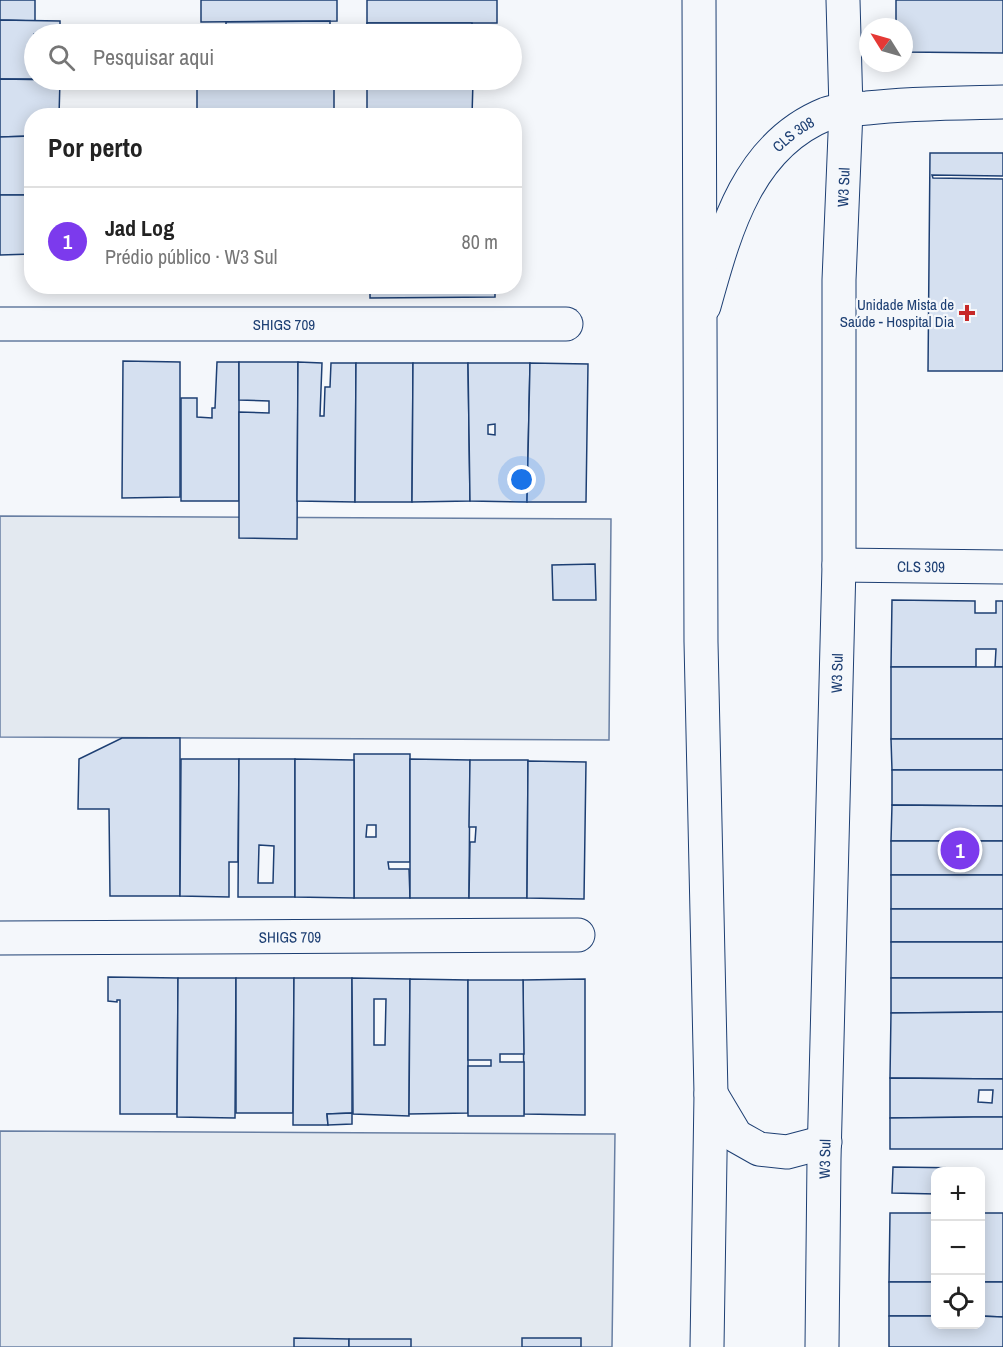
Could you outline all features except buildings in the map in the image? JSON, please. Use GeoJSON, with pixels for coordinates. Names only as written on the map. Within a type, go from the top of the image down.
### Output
{"type":"FeatureCollection","features":[{"type":"Feature","properties":{"kind":"main road"},"geometry":{"type":"LineString","coordinates":[[699,0],[701,642],[711,1094],[707,1347]]}},
{"type":"Feature","properties":{"kind":"main road","name":"W3 Sul"},"geometry":{"type":"LineString","coordinates":[[822,1347],[839,565],[839,280],[846,110],[843,0]]}},
{"type":"Feature","properties":{"kind":"main road","name":"CLS 308"},"geometry":{"type":"LineString","coordinates":[[699,322],[727,229],[741,198],[757,169],[789,136],[828,114],[846,110],[889,105],[1003,102]]}},
{"type":"Feature","properties":{"kind":"main road","name":"SHIGS 709"},"geometry":{"type":"LineString","coordinates":[[0,324],[566,324]]}},
{"type":"Feature","properties":{"kind":"main road","name":"CLS 309"},"geometry":{"type":"LineString","coordinates":[[839,565],[1003,567]]}},
{"type":"Feature","properties":{"kind":"main road","name":"SHIGS 709"},"geometry":{"type":"LineString","coordinates":[[0,938],[578,935]]}},
{"type":"Feature","properties":{"kind":"main road"},"geometry":{"type":"LineString","coordinates":[[711,1094],[736,1136],[759,1149],[787,1152],[825,1142]]}},
{"type":"Feature","properties":{"kind":"shaded area"},"geometry":{"type":"Polygon","coordinates":[[[0,516],[611,519],[609,740],[0,737],[0,516]]]}},
{"type":"Feature","properties":{"kind":"shaded area"},"geometry":{"type":"Polygon","coordinates":[[[0,1131],[615,1134],[612,1347],[0,1347],[0,1131]]]}},
{"type":"Feature","properties":{"kind":"place","name":"Unidade Mista de Saúde - Hospital Dia"},"geometry":{"type":"Point","coordinates":[967,313]}},
{"type":"Feature","properties":{"kind":"place","name":"Jad Log"},"geometry":{"type":"Point","coordinates":[960,850]}}]}
